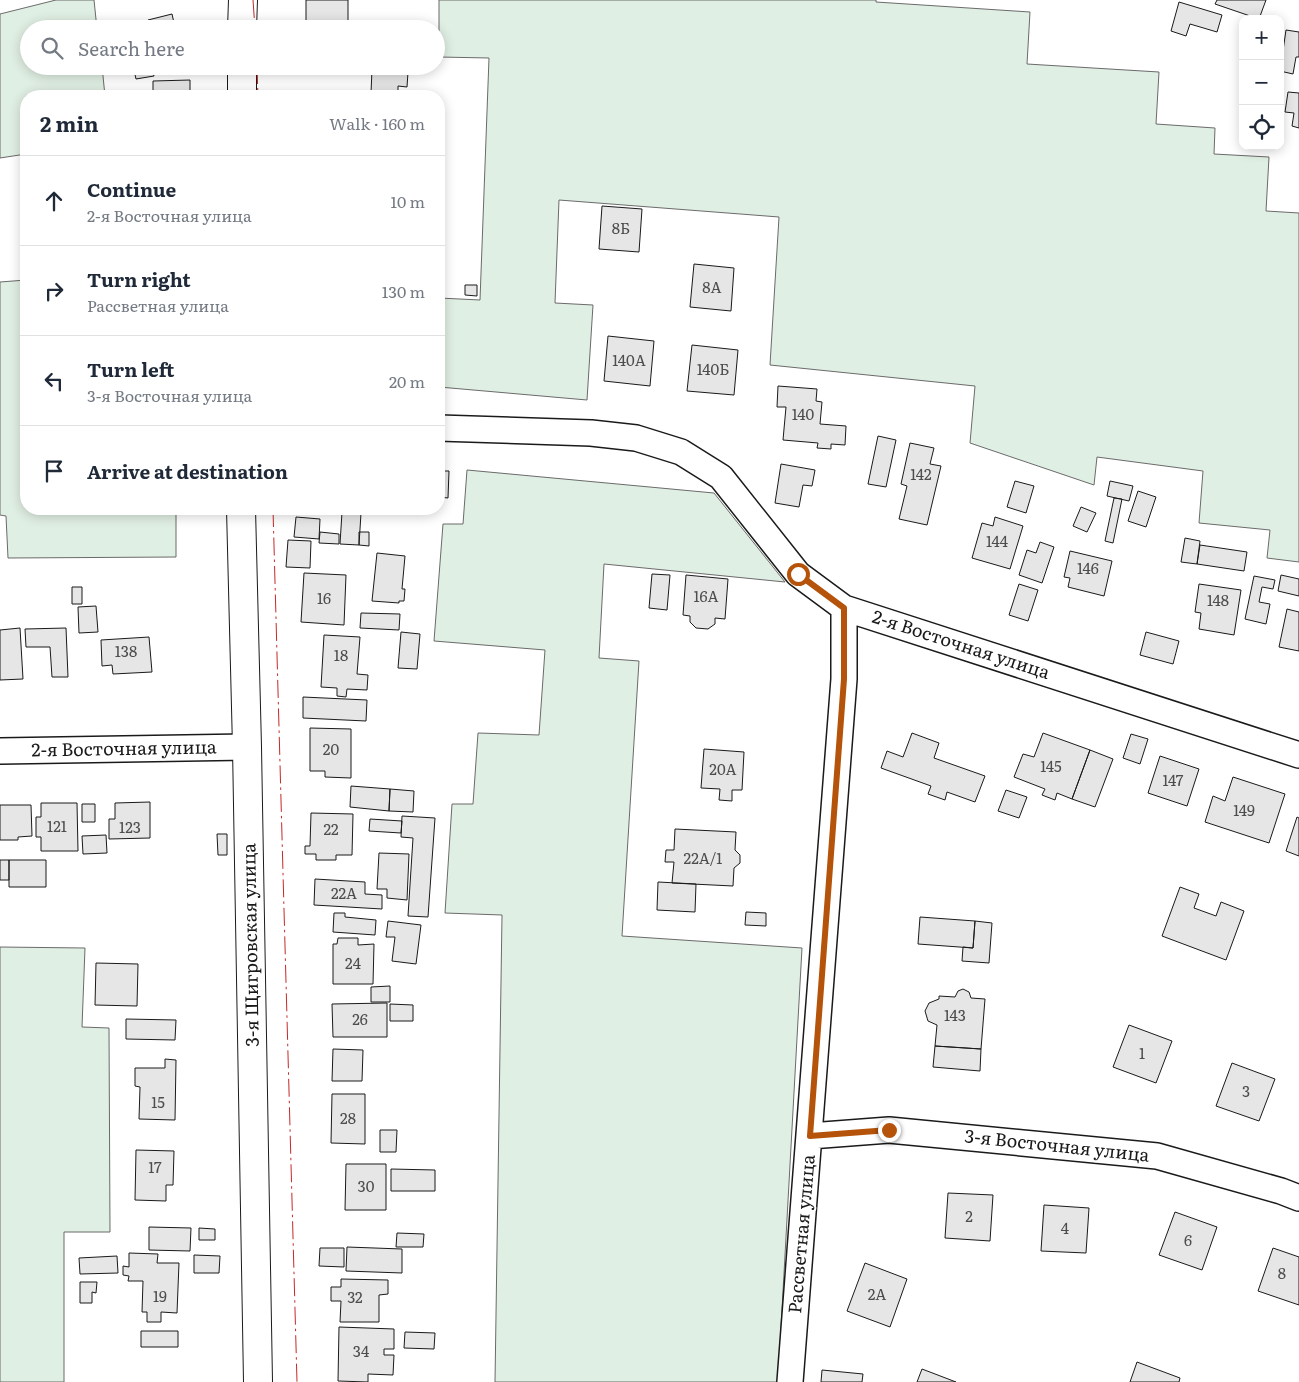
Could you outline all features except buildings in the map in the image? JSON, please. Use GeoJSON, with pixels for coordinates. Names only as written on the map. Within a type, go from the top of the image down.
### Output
{"type":"FeatureCollection","features":[{"type":"Feature","properties":{"kind":"street"},"geometry":{"type":"LineString","coordinates":[[242,20],[243,0]]}},
{"type":"Feature","properties":{"kind":"street"},"geometry":{"type":"LineString","coordinates":[[242,75],[242,90]]}},
{"type":"Feature","properties":{"kind":"street","name":"2-я Восточная улица"},"geometry":{"type":"LineString","coordinates":[[445,428],[591,433],[636,438],[681,452],[700,462],[721,477],[798,574],[844,608],[1299,755]]}},
{"type":"Feature","properties":{"kind":"street","name":"3-я Щигровская улица"},"geometry":{"type":"LineString","coordinates":[[241,515],[248,747],[258,1382]]}},
{"type":"Feature","properties":{"kind":"street","name":"Рассветная улица"},"geometry":{"type":"LineString","coordinates":[[790,1382],[844,679],[844,608]]}},
{"type":"Feature","properties":{"kind":"street","name":"2-я Восточная улица"},"geometry":{"type":"LineString","coordinates":[[0,751],[248,747]]}},
{"type":"Feature","properties":{"kind":"street","name":"3-я Восточная улица"},"geometry":{"type":"LineString","coordinates":[[810,1136],[889,1130],[1157,1156],[1281,1191],[1299,1198]]}},
{"type":"Feature","properties":{"kind":"green space"},"geometry":{"type":"Polygon","coordinates":[[[56,0],[94,0],[96,20],[20,20],[20,75],[103,75],[104,90],[20,90],[20,155],[0,158],[0,14],[56,0]]]}},
{"type":"Feature","properties":{"kind":"green space"},"geometry":{"type":"Polygon","coordinates":[[[439,0],[876,0],[876,2],[1030,12],[1027,64],[1159,72],[1156,124],[1215,128],[1214,154],[1269,157],[1266,211],[1299,213],[1299,562],[1267,558],[1270,530],[1199,523],[1203,471],[1097,457],[1094,485],[970,443],[975,386],[770,365],[779,217],[559,200],[555,303],[593,305],[587,400],[445,388],[445,298],[480,300],[489,58],[445,57],[445,20],[439,20],[439,0]]]}},
{"type":"Feature","properties":{"kind":"green space"},"geometry":{"type":"Polygon","coordinates":[[[20,280],[20,515],[176,515],[176,557],[8,558],[6,516],[0,515],[0,282],[20,280]]]}},
{"type":"Feature","properties":{"kind":"green space"},"geometry":{"type":"Polygon","coordinates":[[[467,470],[714,493],[785,582],[604,564],[599,658],[639,661],[622,936],[802,948],[778,1382],[495,1382],[502,915],[445,913],[452,804],[473,804],[478,733],[539,735],[545,650],[434,641],[443,524],[463,524],[467,470]]]}},
{"type":"Feature","properties":{"kind":"green space"},"geometry":{"type":"Polygon","coordinates":[[[0,947],[85,948],[82,1027],[109,1028],[110,1232],[64,1232],[64,1382],[0,1382],[0,947]]]}},
{"type":"Feature","properties":{"kind":"power"},"geometry":{"type":"LineString","coordinates":[[253,0],[254,20]]}},
{"type":"Feature","properties":{"kind":"power"},"geometry":{"type":"LineString","coordinates":[[257,75],[258,90]]}},
{"type":"Feature","properties":{"kind":"power"},"geometry":{"type":"LineString","coordinates":[[273,515],[297,1382]]}},
{"type":"Feature","properties":{"kind":"route"},"geometry":{"type":"LineString","coordinates":[[798,574],[844,608],[844,679],[810,1136],[889,1130]]}}]}
